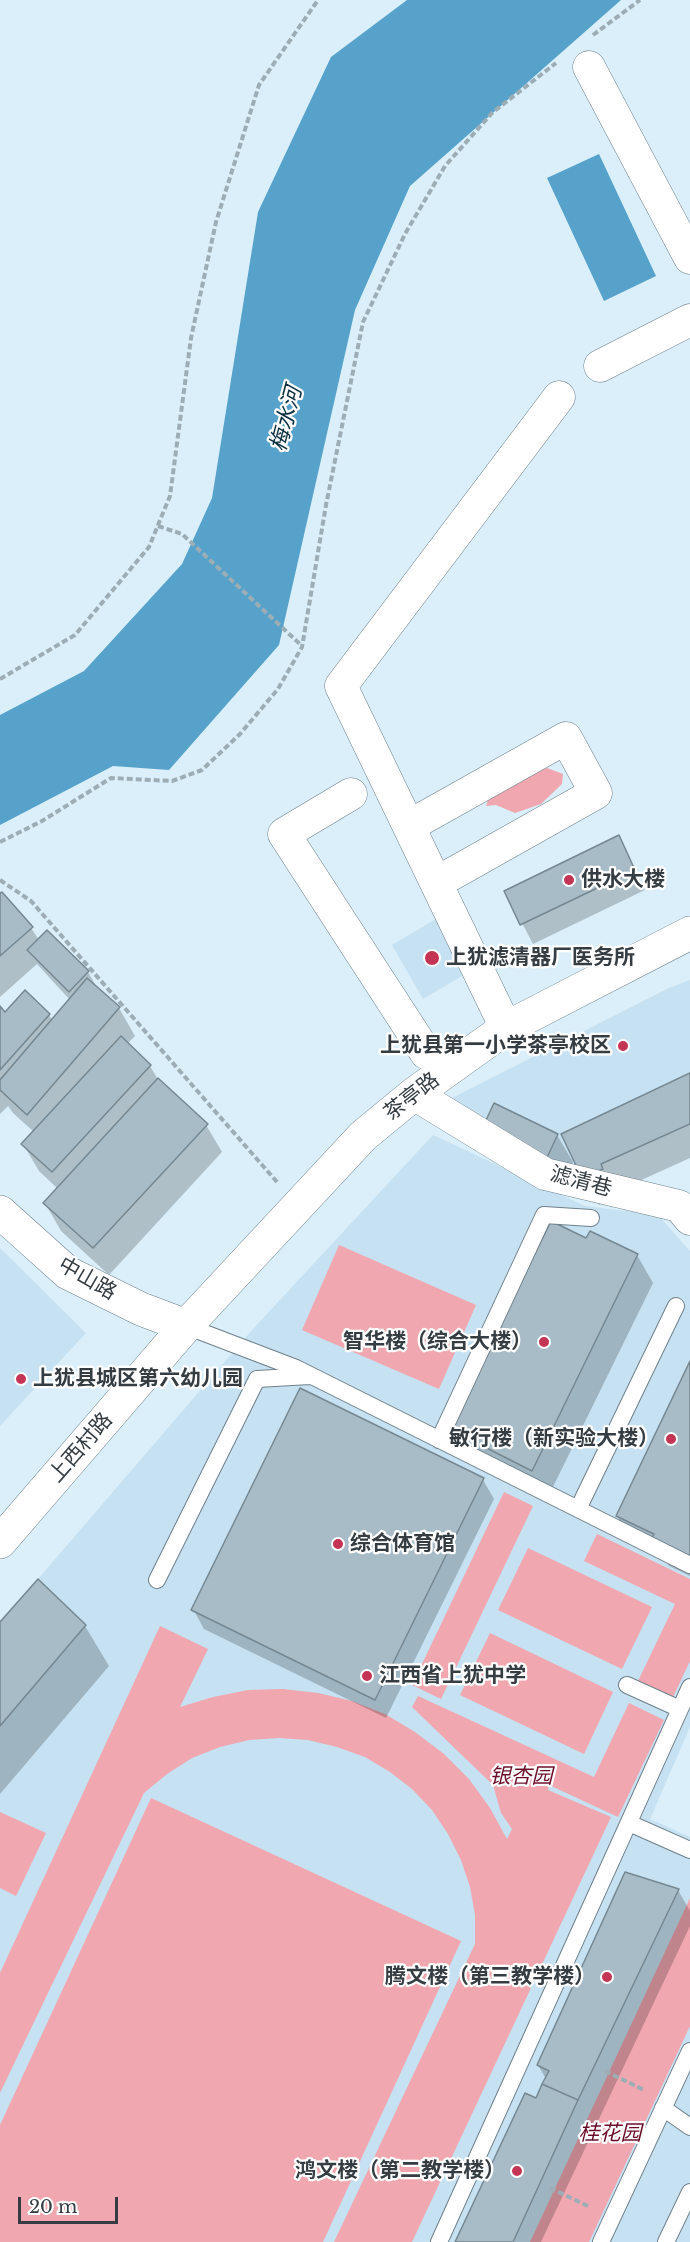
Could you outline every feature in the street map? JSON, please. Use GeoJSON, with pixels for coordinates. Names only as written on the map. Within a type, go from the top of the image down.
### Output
{"type":"FeatureCollection","features":[{"type":"Feature","properties":{"kind":"street"},"geometry":{"type":"LineString","coordinates":[[580,55],[690,258]]}},
{"type":"Feature","properties":{"kind":"street"},"geometry":{"type":"LineString","coordinates":[[600,366],[690,320]]}},
{"type":"Feature","properties":{"kind":"street"},"geometry":{"type":"LineString","coordinates":[[506,1028],[341,686],[559,397]]}},
{"type":"Feature","properties":{"kind":"street"},"geometry":{"type":"LineString","coordinates":[[409,826],[566,738],[596,793],[436,883]]}},
{"type":"Feature","properties":{"kind":"street"},"geometry":{"type":"LineString","coordinates":[[351,794],[284,834],[426,1053]]}},
{"type":"Feature","properties":{"kind":"street","name":"茶亭路"},"geometry":{"type":"LineString","coordinates":[[186,1326],[363,1136],[414,1094],[506,1028],[690,933]]}},
{"type":"Feature","properties":{"kind":"street","name":"滤清巷"},"geometry":{"type":"LineString","coordinates":[[414,1094],[545,1174],[679,1206],[690,1219]]}},
{"type":"Feature","properties":{"kind":"street","name":"中山路"},"geometry":{"type":"LineString","coordinates":[[0,1212],[68,1273],[141,1309],[186,1326]]}},
{"type":"Feature","properties":{"kind":"street","name":"上西村路"},"geometry":{"type":"LineString","coordinates":[[0,1542],[186,1326]]}},
{"type":"Feature","properties":{"kind":"lane"},"geometry":{"type":"LineString","coordinates":[[439,1440],[544,1215],[591,1218]]}},
{"type":"Feature","properties":{"kind":"lane"},"geometry":{"type":"LineString","coordinates":[[578,1509],[676,1306]]}},
{"type":"Feature","properties":{"kind":"lane"},"geometry":{"type":"LineString","coordinates":[[186,1326],[296,1368],[690,1565]]}},
{"type":"Feature","properties":{"kind":"lane"},"geometry":{"type":"LineString","coordinates":[[157,1580],[257,1379],[311,1376]]}},
{"type":"Feature","properties":{"kind":"lane"},"geometry":{"type":"LineString","coordinates":[[627,1684],[680,1709]]}},
{"type":"Feature","properties":{"kind":"lane"},"geometry":{"type":"LineString","coordinates":[[439,2242],[690,1688]]}},
{"type":"Feature","properties":{"kind":"lane"},"geometry":{"type":"LineString","coordinates":[[628,1823],[690,1850]]}},
{"type":"Feature","properties":{"kind":"lane"},"geometry":{"type":"LineString","coordinates":[[601,2242],[690,2051]]}},
{"type":"Feature","properties":{"kind":"lane"},"geometry":{"type":"LineString","coordinates":[[665,2104],[690,2127]]}},
{"type":"Feature","properties":{"kind":"lane"},"geometry":{"type":"LineString","coordinates":[[666,2242],[690,2192]]}},
{"type":"Feature","properties":{"kind":"path"},"geometry":{"type":"LineString","coordinates":[[0,680],[75,635],[149,547],[170,496],[191,338],[216,222],[259,85],[318,0]]}},
{"type":"Feature","properties":{"kind":"path"},"geometry":{"type":"LineString","coordinates":[[0,843],[42,821],[111,778],[172,781],[202,770],[240,734],[278,689],[302,647],[326,505],[363,322],[405,234],[445,166],[492,113],[580,55],[640,0]]}},
{"type":"Feature","properties":{"kind":"path"},"geometry":{"type":"LineString","coordinates":[[158,526],[182,534],[302,647]]}},
{"type":"Feature","properties":{"kind":"path"},"geometry":{"type":"LineString","coordinates":[[0,880],[31,901],[283,1190]]}},
{"type":"Feature","properties":{"kind":"path"},"geometry":{"type":"LineString","coordinates":[[605,2071],[665,2104]]}},
{"type":"Feature","properties":{"kind":"path"},"geometry":{"type":"LineString","coordinates":[[550,2188],[613,2217]]}},
{"type":"Feature","properties":{"kind":"shaded area","name":"上犹滤清器厂医务所"},"geometry":{"type":"Polygon","coordinates":[[[441,916],[472,970],[423,999],[392,945],[441,916]]]}},
{"type":"Feature","properties":{"kind":"shaded area","name":"上犹县第一小学茶亭校区"},"geometry":{"type":"Polygon","coordinates":[[[690,980],[690,1124],[601,1164],[603,1169],[582,1178],[442,1103],[669,988],[690,980]]]}},
{"type":"Feature","properties":{"kind":"shaded area","name":"江西省上犹中学"},"geometry":{"type":"Polygon","coordinates":[[[433,1135],[585,1206],[658,1215],[690,1251],[690,1727],[650,1819],[690,1837],[690,2242],[0,2242],[0,1726],[86,1625],[38,1579],[253,1329],[433,1135]]]}},
{"type":"Feature","properties":{"kind":"shaded area","name":"上犹县城区第六幼儿园"},"geometry":{"type":"Polygon","coordinates":[[[0,1248],[86,1333],[0,1426],[0,1248]]]}},
{"type":"Feature","properties":{"kind":"green space"},"geometry":{"type":"Polygon","coordinates":[[[547,768],[563,774],[562,784],[541,804],[515,813],[496,805],[486,806],[489,797],[513,778],[547,768]]]}},
{"type":"Feature","properties":{"kind":"green space"},"geometry":{"type":"Polygon","coordinates":[[[339,1245],[476,1305],[439,1389],[302,1330],[339,1245]]]}},
{"type":"Feature","properties":{"kind":"green space"},"geometry":{"type":"Polygon","coordinates":[[[504,1492],[533,1506],[441,1699],[412,1685],[504,1492]]]}},
{"type":"Feature","properties":{"kind":"green space"},"geometry":{"type":"Polygon","coordinates":[[[597,1534],[690,1579],[690,1661],[673,1697],[638,1681],[675,1604],[584,1561],[597,1534]]]}},
{"type":"Feature","properties":{"kind":"green space"},"geometry":{"type":"Polygon","coordinates":[[[528,1548],[652,1607],[622,1669],[498,1610],[528,1548]]]}},
{"type":"Feature","properties":{"kind":"green space","name":"银杏园"},"geometry":{"type":"Polygon","coordinates":[[[160,1626],[208,1649],[180,1707],[248,1690],[283,1689],[318,1693],[352,1701],[385,1714],[415,1732],[444,1754],[469,1779],[490,1808],[507,1839],[512,1829],[501,1813],[493,1785],[412,1707],[418,1696],[594,1777],[629,1703],[664,1720],[618,1817],[549,1785],[548,1790],[611,1817],[412,2242],[334,2242],[475,1944],[475,1915],[470,1887],[461,1860],[432,1810],[412,1789],[365,1757],[308,1740],[279,1738],[249,1740],[220,1747],[192,1758],[167,1774],[144,1793],[0,2093],[0,1973],[160,1626]]]}},
{"type":"Feature","properties":{"kind":"green space"},"geometry":{"type":"Polygon","coordinates":[[[490,1633],[613,1692],[584,1754],[460,1695],[490,1633]]]}},
{"type":"Feature","properties":{"kind":"green space"},"geometry":{"type":"Polygon","coordinates":[[[151,1798],[461,1941],[323,2242],[0,2242],[0,2125],[151,1798]]]}},
{"type":"Feature","properties":{"kind":"green space"},"geometry":{"type":"Polygon","coordinates":[[[0,1812],[46,1833],[16,1896],[0,1888],[0,1812]]]}},
{"type":"Feature","properties":{"kind":"green space","name":"桂花园"},"geometry":{"type":"Polygon","coordinates":[[[690,1898],[690,2026],[589,2242],[530,2242],[690,1898]]]}},
{"type":"Feature","properties":{"kind":"water","name":"梅水河"},"geometry":{"type":"Polygon","coordinates":[[[407,0],[621,0],[410,186],[355,310],[279,645],[169,770],[113,766],[0,825],[0,715],[84,671],[182,564],[212,498],[258,212],[331,57],[407,0]]]}},
{"type":"Feature","properties":{"kind":"water"},"geometry":{"type":"Polygon","coordinates":[[[599,154],[656,276],[604,301],[547,178],[599,154]]]}},
{"type":"Feature","properties":{"kind":"building","name":"供水大楼"},"geometry":{"type":"Polygon","coordinates":[[[619,835],[635,870],[520,925],[504,891],[619,835]]]}},
{"type":"Feature","properties":{"kind":"building"},"geometry":{"type":"Polygon","coordinates":[[[2,892],[33,927],[0,956],[0,893],[2,892]]]}},
{"type":"Feature","properties":{"kind":"building"},"geometry":{"type":"Polygon","coordinates":[[[47,930],[89,971],[69,992],[27,950],[47,930]]]}},
{"type":"Feature","properties":{"kind":"building"},"geometry":{"type":"Polygon","coordinates":[[[87,978],[120,1007],[27,1115],[0,1090],[0,1080],[87,978]]]}},
{"type":"Feature","properties":{"kind":"building"},"geometry":{"type":"Polygon","coordinates":[[[25,990],[50,1014],[0,1070],[0,1006],[5,1012],[25,990]]]}},
{"type":"Feature","properties":{"kind":"building"},"geometry":{"type":"Polygon","coordinates":[[[121,1036],[151,1065],[52,1172],[21,1144],[121,1036]]]}},
{"type":"Feature","properties":{"kind":"building"},"geometry":{"type":"Polygon","coordinates":[[[690,1073],[690,1124],[601,1164],[603,1169],[582,1178],[561,1134],[690,1073]]]}},
{"type":"Feature","properties":{"kind":"building"},"geometry":{"type":"Polygon","coordinates":[[[158,1078],[208,1124],[93,1248],[43,1203],[158,1078]]]}},
{"type":"Feature","properties":{"kind":"building"},"geometry":{"type":"Polygon","coordinates":[[[494,1103],[558,1134],[544,1164],[480,1133],[494,1103]]]}},
{"type":"Feature","properties":{"kind":"building","name":"智华楼（综合大楼）"},"geometry":{"type":"Polygon","coordinates":[[[551,1221],[586,1238],[590,1231],[638,1254],[532,1471],[449,1429],[551,1221]]]}},
{"type":"Feature","properties":{"kind":"building","name":"敏行楼（新实验大楼）"},"geometry":{"type":"Polygon","coordinates":[[[690,1361],[690,1557],[652,1538],[654,1534],[616,1516],[690,1361]]]}},
{"type":"Feature","properties":{"kind":"building","name":"综合体育馆"},"geometry":{"type":"Polygon","coordinates":[[[300,1388],[484,1478],[375,1700],[191,1610],[300,1388]]]}},
{"type":"Feature","properties":{"kind":"building"},"geometry":{"type":"Polygon","coordinates":[[[38,1579],[86,1625],[0,1726],[0,1622],[38,1579]]]}},
{"type":"Feature","properties":{"kind":"building","name":"腾文楼（第三教学楼）"},"geometry":{"type":"Polygon","coordinates":[[[625,1872],[679,1889],[578,2100],[542,2084],[549,2071],[537,2065],[625,1872]]]}},
{"type":"Feature","properties":{"kind":"building","name":"鸿文楼（第二教学楼）"},"geometry":{"type":"Polygon","coordinates":[[[542,2084],[578,2100],[513,2242],[455,2242],[525,2093],[536,2098],[542,2084]]]}},
{"type":"Feature","properties":{"kind":"place","name":"供水大楼"},"geometry":{"type":"Point","coordinates":[569,880]}},
{"type":"Feature","properties":{"kind":"place","name":"上犹滤清器厂医务所"},"geometry":{"type":"Point","coordinates":[432,958]}},
{"type":"Feature","properties":{"kind":"place","name":"上犹县第一小学茶亭校区"},"geometry":{"type":"Point","coordinates":[623,1046]}},
{"type":"Feature","properties":{"kind":"place","name":"智华楼（综合大楼）"},"geometry":{"type":"Point","coordinates":[544,1342]}},
{"type":"Feature","properties":{"kind":"place","name":"上犹县城区第六幼儿园"},"geometry":{"type":"Point","coordinates":[21,1379]}},
{"type":"Feature","properties":{"kind":"place","name":"敏行楼（新实验大楼）"},"geometry":{"type":"Point","coordinates":[671,1439]}},
{"type":"Feature","properties":{"kind":"place","name":"综合体育馆"},"geometry":{"type":"Point","coordinates":[338,1544]}},
{"type":"Feature","properties":{"kind":"place","name":"江西省上犹中学"},"geometry":{"type":"Point","coordinates":[367,1676]}},
{"type":"Feature","properties":{"kind":"place","name":"腾文楼（第三教学楼）"},"geometry":{"type":"Point","coordinates":[607,1977]}},
{"type":"Feature","properties":{"kind":"place","name":"鸿文楼（第二教学楼）"},"geometry":{"type":"Point","coordinates":[517,2171]}}]}
